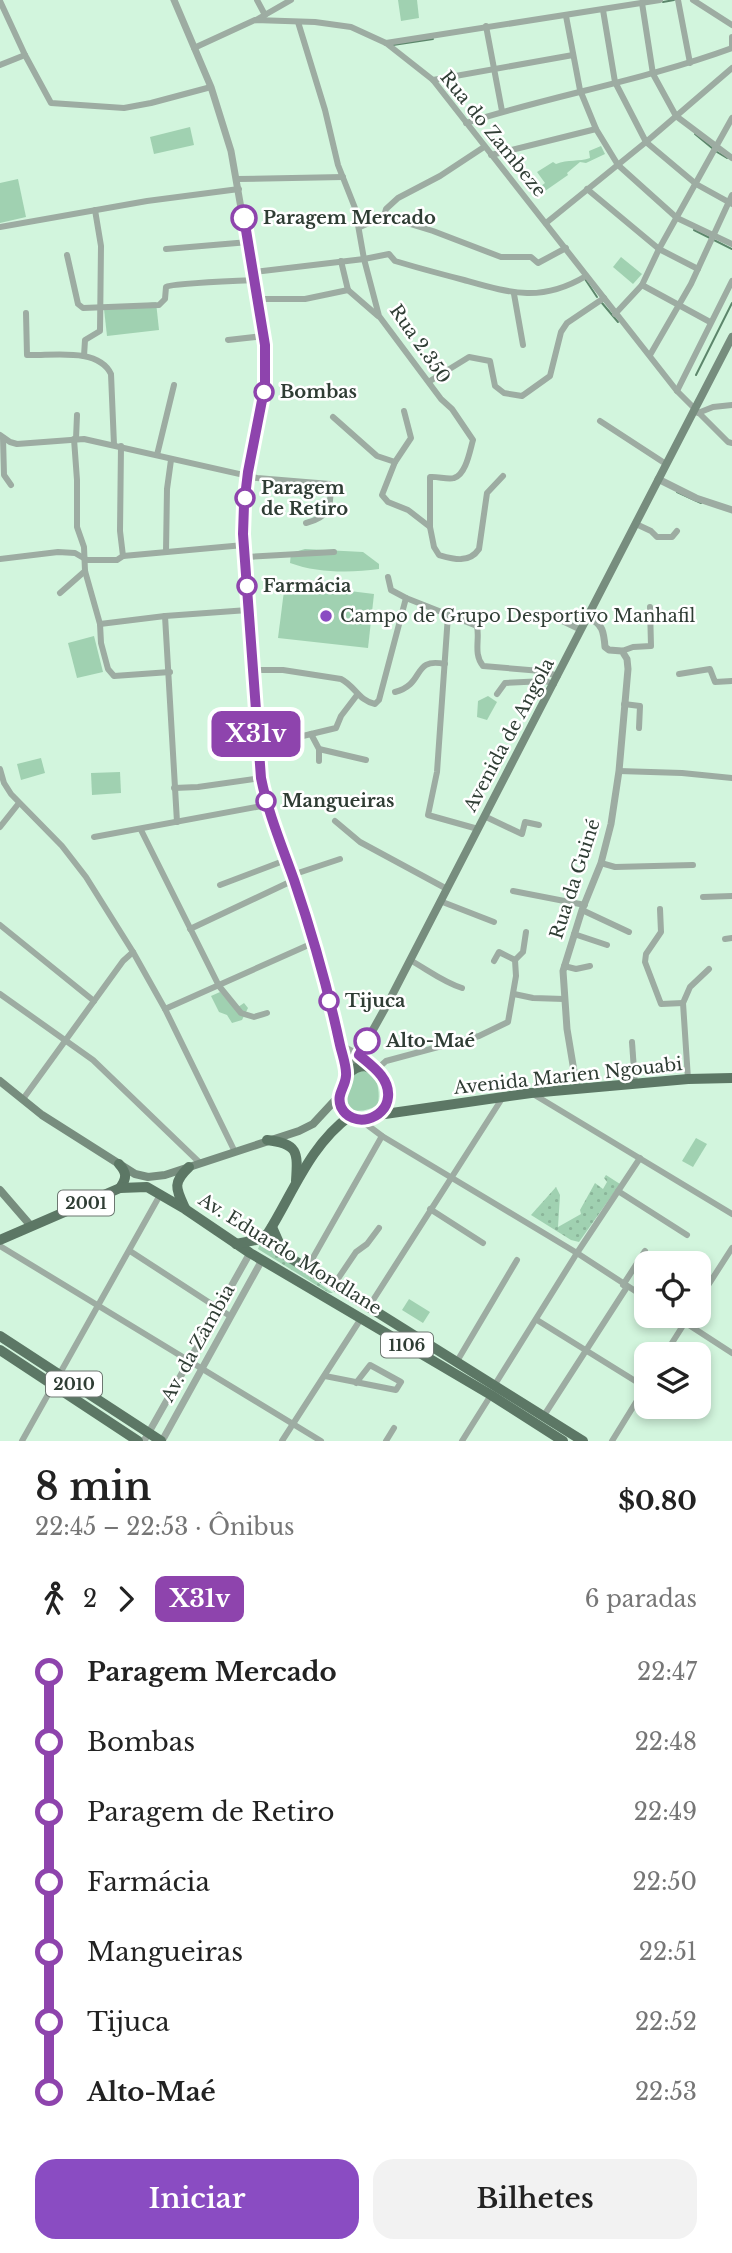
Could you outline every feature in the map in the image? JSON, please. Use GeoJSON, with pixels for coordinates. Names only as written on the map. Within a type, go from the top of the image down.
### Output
{"type":"FeatureCollection","features":[{"type":"Feature","properties":{"kind":"main road","name":"Avenida de Angola"},"geometry":{"type":"LineString","coordinates":[[348,1074],[556,680],[666,464],[696,412],[732,337]]}},
{"type":"Feature","properties":{"kind":"main road"},"geometry":{"type":"LineString","coordinates":[[236,1244],[261,1239],[272,1227],[296,1183],[328,1134],[355,1118],[378,1115],[388,1101],[389,1089],[384,1078],[359,1055]]}},
{"type":"Feature","properties":{"kind":"main road"},"geometry":{"type":"LineString","coordinates":[[0,1081],[65,1130],[140,1176],[145,1182],[299,1131],[313,1124],[339,1096],[348,1074],[359,1067],[376,1070]]}},
{"type":"Feature","properties":{"kind":"main road","name":"Avenida Marien Ngouabi"},"geometry":{"type":"LineString","coordinates":[[378,1115],[531,1093],[688,1079],[731,1079]]}},
{"type":"Feature","properties":{"kind":"main road"},"geometry":{"type":"LineString","coordinates":[[339,1096],[342,1108],[355,1118]]}},
{"type":"Feature","properties":{"kind":"main road"},"geometry":{"type":"LineString","coordinates":[[388,1101],[394,1107],[407,1112]]}},
{"type":"Feature","properties":{"kind":"main road"},"geometry":{"type":"LineString","coordinates":[[267,1140],[293,1147],[298,1157],[296,1183]]}},
{"type":"Feature","properties":{"kind":"main road"},"geometry":{"type":"LineString","coordinates":[[119,1164],[126,1176],[120,1188]]}},
{"type":"Feature","properties":{"kind":"main road"},"geometry":{"type":"LineString","coordinates":[[186,1209],[177,1188],[177,1180],[189,1167]]}},
{"type":"Feature","properties":{"kind":"main road","name":"Av. Eduardo Mondlane"},"geometry":{"type":"LineString","coordinates":[[145,1182],[160,1195],[186,1209],[250,1253],[583,1441]]}},
{"type":"Feature","properties":{"kind":"main road","name":"2001"},"geometry":{"type":"LineString","coordinates":[[0,1240],[120,1188],[145,1182]]}},
{"type":"Feature","properties":{"kind":"main road"},"geometry":{"type":"LineString","coordinates":[[0,1190],[31,1226]]}},
{"type":"Feature","properties":{"kind":"main road","name":"Av. Eduardo Mondlane"},"geometry":{"type":"LineString","coordinates":[[272,1227],[284,1254],[456,1363],[563,1441]]}},
{"type":"Feature","properties":{"kind":"main road","name":"2010"},"geometry":{"type":"LineString","coordinates":[[0,1336],[148,1434]]}},
{"type":"Feature","properties":{"kind":"main road"},"geometry":{"type":"LineString","coordinates":[[0,1350],[136,1440]]}},
{"type":"Feature","properties":{"kind":"main road"},"geometry":{"type":"LineString","coordinates":[[148,1434],[162,1441]]}},
{"type":"Feature","properties":{"kind":"street"},"geometry":{"type":"LineString","coordinates":[[174,0],[211,87],[231,151],[264,336],[265,385],[244,505],[248,610],[261,778],[266,803],[313,943],[348,1074]]}},
{"type":"Feature","properties":{"kind":"street"},"geometry":{"type":"LineString","coordinates":[[257,0],[265,15]]}},
{"type":"Feature","properties":{"kind":"street"},"geometry":{"type":"LineString","coordinates":[[255,20],[291,0]]}},
{"type":"Feature","properties":{"kind":"street"},"geometry":{"type":"LineString","coordinates":[[386,43],[660,0]]}},
{"type":"Feature","properties":{"kind":"street"},"geometry":{"type":"LineString","coordinates":[[678,0],[690,63]]}},
{"type":"Feature","properties":{"kind":"street"},"geometry":{"type":"LineString","coordinates":[[693,0],[732,25]]}},
{"type":"Feature","properties":{"kind":"street"},"geometry":{"type":"LineString","coordinates":[[0,1],[51,103],[61,106],[124,108],[211,87]]}},
{"type":"Feature","properties":{"kind":"street"},"geometry":{"type":"LineString","coordinates":[[642,4],[653,74],[676,116],[732,158]]}},
{"type":"Feature","properties":{"kind":"street"},"geometry":{"type":"LineString","coordinates":[[603,10],[615,82],[646,142],[696,184],[731,201],[679,306],[650,355]]}},
{"type":"Feature","properties":{"kind":"street"},"geometry":{"type":"LineString","coordinates":[[566,16],[580,90],[596,129],[618,164],[677,218],[732,244]]}},
{"type":"Feature","properties":{"kind":"street","name":"Rua do Zambeze"},"geometry":{"type":"LineString","coordinates":[[194,48],[255,20],[351,27],[386,43],[433,80],[677,391],[696,412],[732,443]]}},
{"type":"Feature","properties":{"kind":"street","name":"Rua 2.350"},"geometry":{"type":"LineString","coordinates":[[298,22],[360,227],[364,259],[379,316],[472,439],[462,471],[455,478],[430,477],[430,527]]}},
{"type":"Feature","properties":{"kind":"street"},"geometry":{"type":"LineString","coordinates":[[486,26],[502,111]]}},
{"type":"Feature","properties":{"kind":"street"},"geometry":{"type":"LineString","coordinates":[[466,123],[580,90],[690,63],[732,48],[732,37]]}},
{"type":"Feature","properties":{"kind":"street"},"geometry":{"type":"LineString","coordinates":[[1,64],[25,55]]}},
{"type":"Feature","properties":{"kind":"street"},"geometry":{"type":"LineString","coordinates":[[433,80],[573,55]]}},
{"type":"Feature","properties":{"kind":"street"},"geometry":{"type":"LineString","coordinates":[[546,223],[732,68]]}},
{"type":"Feature","properties":{"kind":"street"},"geometry":{"type":"LineString","coordinates":[[615,314],[642,285],[659,249],[732,118]]}},
{"type":"Feature","properties":{"kind":"street"},"geometry":{"type":"LineString","coordinates":[[491,155],[596,129]]}},
{"type":"Feature","properties":{"kind":"street"},"geometry":{"type":"LineString","coordinates":[[384,216],[386,208],[398,198],[484,148]]}},
{"type":"Feature","properties":{"kind":"street"},"geometry":{"type":"LineString","coordinates":[[237,178],[343,177]]}},
{"type":"Feature","properties":{"kind":"street"},"geometry":{"type":"LineString","coordinates":[[0,227],[239,189]]}},
{"type":"Feature","properties":{"kind":"street"},"geometry":{"type":"LineString","coordinates":[[587,189],[659,249],[698,269]]}},
{"type":"Feature","properties":{"kind":"street"},"geometry":{"type":"LineString","coordinates":[[84,356],[85,340],[100,331],[101,246],[95,210]]}},
{"type":"Feature","properties":{"kind":"street"},"geometry":{"type":"LineString","coordinates":[[360,227],[384,216],[501,257],[531,257],[538,263],[566,248]]}},
{"type":"Feature","properties":{"kind":"street"},"geometry":{"type":"LineString","coordinates":[[166,249],[248,242]]}},
{"type":"Feature","properties":{"kind":"street"},"geometry":{"type":"LineString","coordinates":[[67,255],[78,304],[83,308],[159,304],[165,299],[166,287],[171,284],[200,285],[389,254],[395,261],[513,294],[545,292],[586,276]]}},
{"type":"Feature","properties":{"kind":"street"},"geometry":{"type":"LineString","coordinates":[[341,261],[348,290],[379,316]]}},
{"type":"Feature","properties":{"kind":"street"},"geometry":{"type":"LineString","coordinates":[[677,391],[732,281]]}},
{"type":"Feature","properties":{"kind":"street"},"geometry":{"type":"LineString","coordinates":[[642,285],[710,322]]}},
{"type":"Feature","properties":{"kind":"street"},"geometry":{"type":"LineString","coordinates":[[258,299],[305,299],[348,290]]}},
{"type":"Feature","properties":{"kind":"street"},"geometry":{"type":"LineString","coordinates":[[513,294],[523,345]]}},
{"type":"Feature","properties":{"kind":"street"},"geometry":{"type":"LineString","coordinates":[[430,381],[468,357],[491,362],[493,384],[504,393],[519,397],[525,395],[550,376],[561,332],[567,323],[604,298]]}},
{"type":"Feature","properties":{"kind":"street"},"geometry":{"type":"LineString","coordinates":[[26,313],[26,354],[84,356],[104,364],[111,374],[123,556]]}},
{"type":"Feature","properties":{"kind":"street"},"geometry":{"type":"LineString","coordinates":[[228,340],[264,336]]}},
{"type":"Feature","properties":{"kind":"street"},"geometry":{"type":"LineString","coordinates":[[157,455],[174,385]]}},
{"type":"Feature","properties":{"kind":"street"},"geometry":{"type":"LineString","coordinates":[[696,412],[732,405]]}},
{"type":"Feature","properties":{"kind":"street"},"geometry":{"type":"LineString","coordinates":[[404,411],[411,438],[395,462],[382,493],[383,498],[408,510],[430,527],[434,547],[439,555],[453,559],[468,559],[475,555],[479,550],[487,494],[503,476]]}},
{"type":"Feature","properties":{"kind":"street"},"geometry":{"type":"LineString","coordinates":[[76,415],[77,527],[84,547],[85,571],[100,624],[108,669],[114,676],[170,672]]}},
{"type":"Feature","properties":{"kind":"street"},"geometry":{"type":"LineString","coordinates":[[333,417],[377,456],[395,462]]}},
{"type":"Feature","properties":{"kind":"street"},"geometry":{"type":"LineString","coordinates":[[600,421],[666,464]]}},
{"type":"Feature","properties":{"kind":"street"},"geometry":{"type":"LineString","coordinates":[[11,485],[4,475],[2,437],[18,444],[75,439],[117,445],[171,460],[248,476],[330,484],[329,508],[326,514],[321,519],[306,523]]}},
{"type":"Feature","properties":{"kind":"street"},"geometry":{"type":"LineString","coordinates":[[166,552],[166,489],[171,460]]}},
{"type":"Feature","properties":{"kind":"street"},"geometry":{"type":"LineString","coordinates":[[659,479],[696,498],[732,510]]}},
{"type":"Feature","properties":{"kind":"street"},"geometry":{"type":"LineString","coordinates":[[636,524],[661,538],[673,537],[677,531]]}},
{"type":"Feature","properties":{"kind":"street"},"geometry":{"type":"LineString","coordinates":[[0,559],[58,552],[75,553],[84,558],[117,560],[123,556],[244,545]]}},
{"type":"Feature","properties":{"kind":"street"},"geometry":{"type":"LineString","coordinates":[[245,557],[334,552]]}},
{"type":"Feature","properties":{"kind":"street"},"geometry":{"type":"LineString","coordinates":[[60,593],[85,571]]}},
{"type":"Feature","properties":{"kind":"street"},"geometry":{"type":"LineString","coordinates":[[388,578],[391,590],[477,626],[477,652],[483,666],[541,671],[556,680]]}},
{"type":"Feature","properties":{"kind":"street"},"geometry":{"type":"LineString","coordinates":[[252,670],[283,670],[341,679],[350,684],[357,695],[372,704],[379,700],[406,598]]}},
{"type":"Feature","properties":{"kind":"street"},"geometry":{"type":"LineString","coordinates":[[588,618],[593,619],[603,630],[605,647],[622,652],[633,647],[651,646],[650,607]]}},
{"type":"Feature","properties":{"kind":"street"},"geometry":{"type":"LineString","coordinates":[[100,624],[248,610]]}},
{"type":"Feature","properties":{"kind":"street"},"geometry":{"type":"LineString","coordinates":[[531,614],[554,617],[581,630]]}},
{"type":"Feature","properties":{"kind":"street"},"geometry":{"type":"LineString","coordinates":[[448,615],[437,772],[428,815],[478,829]]}},
{"type":"Feature","properties":{"kind":"street"},"geometry":{"type":"LineString","coordinates":[[165,616],[177,822]]}},
{"type":"Feature","properties":{"kind":"street","name":"Rua da Guiné"},"geometry":{"type":"LineString","coordinates":[[577,1089],[564,999],[564,966],[601,863],[611,824],[619,771],[628,669],[627,659],[622,652]]}},
{"type":"Feature","properties":{"kind":"street"},"geometry":{"type":"LineString","coordinates":[[395,692],[411,687],[425,664],[445,664]]}},
{"type":"Feature","properties":{"kind":"street"},"geometry":{"type":"LineString","coordinates":[[679,674],[710,669],[715,682],[732,681]]}},
{"type":"Feature","properties":{"kind":"street"},"geometry":{"type":"LineString","coordinates":[[497,694],[505,683],[556,680]]}},
{"type":"Feature","properties":{"kind":"street"},"geometry":{"type":"LineString","coordinates":[[257,747],[336,728],[341,716],[357,695]]}},
{"type":"Feature","properties":{"kind":"street"},"geometry":{"type":"LineString","coordinates":[[624,704],[640,706],[639,728]]}},
{"type":"Feature","properties":{"kind":"street"},"geometry":{"type":"LineString","coordinates":[[311,734],[319,750],[319,761]]}},
{"type":"Feature","properties":{"kind":"street"},"geometry":{"type":"LineString","coordinates":[[319,750],[366,760]]}},
{"type":"Feature","properties":{"kind":"street"},"geometry":{"type":"LineString","coordinates":[[0,769],[11,794],[62,846],[86,877],[133,952],[165,1009],[235,1152]]}},
{"type":"Feature","properties":{"kind":"street"},"geometry":{"type":"LineString","coordinates":[[619,771],[732,778]]}},
{"type":"Feature","properties":{"kind":"street"},"geometry":{"type":"LineString","coordinates":[[174,788],[261,778]]}},
{"type":"Feature","properties":{"kind":"street"},"geometry":{"type":"LineString","coordinates":[[0,791],[11,794]]}},
{"type":"Feature","properties":{"kind":"street"},"geometry":{"type":"LineString","coordinates":[[0,827],[19,803]]}},
{"type":"Feature","properties":{"kind":"street"},"geometry":{"type":"LineString","coordinates":[[94,837],[141,830],[266,803]]}},
{"type":"Feature","properties":{"kind":"street"},"geometry":{"type":"LineString","coordinates":[[484,816],[522,834],[525,822],[539,825]]}},
{"type":"Feature","properties":{"kind":"street"},"geometry":{"type":"LineString","coordinates":[[335,821],[360,842],[447,889]]}},
{"type":"Feature","properties":{"kind":"street"},"geometry":{"type":"LineString","coordinates":[[141,830],[219,986],[241,1013],[254,1017],[268,1013]]}},
{"type":"Feature","properties":{"kind":"street"},"geometry":{"type":"LineString","coordinates":[[220,885],[286,859]]}},
{"type":"Feature","properties":{"kind":"street"},"geometry":{"type":"LineString","coordinates":[[190,929],[293,878],[340,859]]}},
{"type":"Feature","properties":{"kind":"street"},"geometry":{"type":"LineString","coordinates":[[601,863],[615,867],[693,866]]}},
{"type":"Feature","properties":{"kind":"street"},"geometry":{"type":"LineString","coordinates":[[513,891],[584,907],[629,932]]}},
{"type":"Feature","properties":{"kind":"street"},"geometry":{"type":"LineString","coordinates":[[705,893],[732,896]]}},
{"type":"Feature","properties":{"kind":"street"},"geometry":{"type":"LineString","coordinates":[[440,901],[494,922]]}},
{"type":"Feature","properties":{"kind":"street"},"geometry":{"type":"LineString","coordinates":[[660,909],[661,932],[646,954],[645,962],[661,1003],[682,1003]]}},
{"type":"Feature","properties":{"kind":"street"},"geometry":{"type":"LineString","coordinates":[[0,925],[94,1002]]}},
{"type":"Feature","properties":{"kind":"street"},"geometry":{"type":"LineString","coordinates":[[376,1070],[386,1061],[479,1036],[508,1022],[514,994],[515,960],[523,952],[526,932]]}},
{"type":"Feature","properties":{"kind":"street"},"geometry":{"type":"LineString","coordinates":[[574,934],[607,945]]}},
{"type":"Feature","properties":{"kind":"street"},"geometry":{"type":"LineString","coordinates":[[165,1009],[313,943]]}},
{"type":"Feature","properties":{"kind":"street"},"geometry":{"type":"LineString","coordinates":[[23,1099],[123,961],[133,952]]}},
{"type":"Feature","properties":{"kind":"street"},"geometry":{"type":"LineString","coordinates":[[494,961],[499,952],[515,960]]}},
{"type":"Feature","properties":{"kind":"street"},"geometry":{"type":"LineString","coordinates":[[410,960],[441,976],[448,984],[462,988]]}},
{"type":"Feature","properties":{"kind":"street"},"geometry":{"type":"LineString","coordinates":[[564,966],[576,969],[590,966]]}},
{"type":"Feature","properties":{"kind":"street"},"geometry":{"type":"LineString","coordinates":[[688,1079],[682,1003],[690,987],[709,969]]}},
{"type":"Feature","properties":{"kind":"street"},"geometry":{"type":"LineString","coordinates":[[0,994],[97,1064],[200,1163]]}},
{"type":"Feature","properties":{"kind":"street"},"geometry":{"type":"LineString","coordinates":[[514,994],[564,999]]}},
{"type":"Feature","properties":{"kind":"street"},"geometry":{"type":"LineString","coordinates":[[632,1042],[635,1084]]}},
{"type":"Feature","properties":{"kind":"street"},"geometry":{"type":"LineString","coordinates":[[340,1045],[359,1055]]}},
{"type":"Feature","properties":{"kind":"street"},"geometry":{"type":"LineString","coordinates":[[531,1093],[732,1214]]}},
{"type":"Feature","properties":{"kind":"street"},"geometry":{"type":"LineString","coordinates":[[368,1308],[503,1096]]}},
{"type":"Feature","properties":{"kind":"street"},"geometry":{"type":"LineString","coordinates":[[355,1118],[577,1253],[634,1291]]}},
{"type":"Feature","properties":{"kind":"street"},"geometry":{"type":"LineString","coordinates":[[306,1269],[382,1136]]}},
{"type":"Feature","properties":{"kind":"street"},"geometry":{"type":"LineString","coordinates":[[462,1441],[577,1253],[640,1158]]}},
{"type":"Feature","properties":{"kind":"street"},"geometry":{"type":"LineString","coordinates":[[618,1191],[687,1235]]}},
{"type":"Feature","properties":{"kind":"street"},"geometry":{"type":"LineString","coordinates":[[22,1441],[160,1195]]}},
{"type":"Feature","properties":{"kind":"street"},"geometry":{"type":"LineString","coordinates":[[430,1209],[483,1243]]}},
{"type":"Feature","properties":{"kind":"street"},"geometry":{"type":"LineString","coordinates":[[333,1286],[356,1252],[367,1244],[379,1227]]}},
{"type":"Feature","properties":{"kind":"street"},"geometry":{"type":"LineString","coordinates":[[0,1246],[321,1441]]}},
{"type":"Feature","properties":{"kind":"street"},"geometry":{"type":"LineString","coordinates":[[711,1281],[732,1248]]}},
{"type":"Feature","properties":{"kind":"street"},"geometry":{"type":"LineString","coordinates":[[130,1251],[230,1316]]}},
{"type":"Feature","properties":{"kind":"street","name":"Av. da Zâmbia"},"geometry":{"type":"LineString","coordinates":[[148,1434],[250,1253]]}},
{"type":"Feature","properties":{"kind":"street","name":"Av. da Zâmbia"},"geometry":{"type":"LineString","coordinates":[[162,1441],[262,1260]]}},
{"type":"Feature","properties":{"kind":"street"},"geometry":{"type":"LineString","coordinates":[[456,1363],[517,1260]]}},
{"type":"Feature","properties":{"kind":"street"},"geometry":{"type":"LineString","coordinates":[[543,1417],[587,1351],[634,1270]]}},
{"type":"Feature","properties":{"kind":"street"},"geometry":{"type":"LineString","coordinates":[[282,1441],[362,1317]]}},
{"type":"Feature","properties":{"kind":"street"},"geometry":{"type":"LineString","coordinates":[[537,1320],[634,1380]]}},
{"type":"Feature","properties":{"kind":"street"},"geometry":{"type":"LineString","coordinates":[[694,1328],[732,1353]]}},
{"type":"Feature","properties":{"kind":"street"},"geometry":{"type":"LineString","coordinates":[[326,1376],[356,1383],[396,1390],[401,1382],[374,1365],[368,1366],[356,1383]]}},
{"type":"Feature","properties":{"kind":"street"},"geometry":{"type":"LineString","coordinates":[[612,1441],[634,1405]]}},
{"type":"Feature","properties":{"kind":"street"},"geometry":{"type":"LineString","coordinates":[[386,1441],[394,1428]]}},
{"type":"Feature","properties":{"kind":"green space"},"geometry":{"type":"Polygon","coordinates":[[[398,0],[417,0],[419,18],[401,21],[398,0]]]}},
{"type":"Feature","properties":{"kind":"green space"},"geometry":{"type":"Polygon","coordinates":[[[190,127],[194,145],[154,154],[150,137],[190,127]]]}},
{"type":"Feature","properties":{"kind":"green space"},"geometry":{"type":"Polygon","coordinates":[[[601,146],[605,154],[586,163],[580,162],[568,175],[545,191],[541,186],[545,183],[537,172],[553,162],[556,164],[590,158],[589,151],[601,146]]]}},
{"type":"Feature","properties":{"kind":"green space"},"geometry":{"type":"Polygon","coordinates":[[[18,179],[26,217],[0,223],[0,183],[18,179]]]}},
{"type":"Feature","properties":{"kind":"green space"},"geometry":{"type":"Polygon","coordinates":[[[621,257],[642,274],[633,284],[613,267],[621,257]]]}},
{"type":"Feature","properties":{"kind":"green space"},"geometry":{"type":"Polygon","coordinates":[[[156,302],[159,330],[107,336],[104,309],[156,302]]]}},
{"type":"Feature","properties":{"kind":"green space"},"geometry":{"type":"Polygon","coordinates":[[[305,549],[363,552],[379,564],[379,569],[334,571],[311,569],[290,563],[291,553],[305,549]]]}},
{"type":"Feature","properties":{"kind":"green space","name":"Campo de Grupo Desportivo Manhafil"},"geometry":{"type":"Polygon","coordinates":[[[285,583],[374,594],[368,648],[278,638],[285,583]]]}},
{"type":"Feature","properties":{"kind":"green space"},"geometry":{"type":"Polygon","coordinates":[[[94,636],[103,672],[77,678],[68,643],[94,636]]]}},
{"type":"Feature","properties":{"kind":"green space"},"geometry":{"type":"Polygon","coordinates":[[[488,696],[497,702],[487,720],[477,717],[478,701],[488,696]]]}},
{"type":"Feature","properties":{"kind":"green space"},"geometry":{"type":"Polygon","coordinates":[[[41,758],[45,773],[21,780],[17,764],[41,758]]]}},
{"type":"Feature","properties":{"kind":"green space"},"geometry":{"type":"Polygon","coordinates":[[[120,772],[121,793],[92,795],[91,773],[120,772]]]}},
{"type":"Feature","properties":{"kind":"green space"},"geometry":{"type":"Polygon","coordinates":[[[220,992],[235,1009],[244,1003],[248,1008],[242,1020],[232,1023],[227,1015],[219,1012],[211,996],[220,992]]]}},
{"type":"Feature","properties":{"kind":"green space"},"geometry":{"type":"Polygon","coordinates":[[[355,1070],[373,1072],[378,1088],[378,1105],[359,1111],[348,1108],[345,1104],[345,1090],[355,1070]]]}},
{"type":"Feature","properties":{"kind":"green space"},"geometry":{"type":"Polygon","coordinates":[[[696,1138],[707,1144],[693,1167],[682,1161],[696,1138]]]}},
{"type":"Feature","properties":{"kind":"green space"},"geometry":{"type":"Polygon","coordinates":[[[606,1175],[620,1184],[579,1242],[571,1240],[531,1215],[556,1187],[560,1195],[558,1227],[581,1214],[580,1210],[595,1183],[603,1189],[607,1182],[604,1178],[606,1175]]]}},
{"type":"Feature","properties":{"kind":"green space"},"geometry":{"type":"Polygon","coordinates":[[[260,1244],[263,1244],[333,1293],[258,1249],[260,1244]]]}},
{"type":"Feature","properties":{"kind":"green space"},"geometry":{"type":"Polygon","coordinates":[[[409,1299],[430,1312],[423,1323],[402,1310],[409,1299]]]}},
{"type":"Feature","properties":{"kind":"waterway"},"geometry":{"type":"LineString","coordinates":[[663,2],[674,0]]}},
{"type":"Feature","properties":{"kind":"waterway"},"geometry":{"type":"LineString","coordinates":[[393,45],[433,39]]}},
{"type":"Feature","properties":{"kind":"waterway"},"geometry":{"type":"LineString","coordinates":[[695,134],[712,148]]}},
{"type":"Feature","properties":{"kind":"waterway"},"geometry":{"type":"LineString","coordinates":[[717,152],[727,158]]}},
{"type":"Feature","properties":{"kind":"waterway"},"geometry":{"type":"LineString","coordinates":[[694,230],[732,249]]}},
{"type":"Feature","properties":{"kind":"waterway"},"geometry":{"type":"LineString","coordinates":[[585,279],[597,297]]}},
{"type":"Feature","properties":{"kind":"waterway"},"geometry":{"type":"LineString","coordinates":[[602,303],[618,322]]}},
{"type":"Feature","properties":{"kind":"waterway"},"geometry":{"type":"LineString","coordinates":[[696,375],[732,303]]}},
{"type":"Feature","properties":{"kind":"waterway"},"geometry":{"type":"LineString","coordinates":[[677,492],[701,503]]}},
{"type":"Feature","properties":{"kind":"bus line","name":"X31v"},"geometry":{"type":"LineString","coordinates":[[244,218],[266,365],[265,385],[249,468],[243,534],[257,747],[267,805],[294,880],[340,1045],[346,1076],[341,1087],[340,1103],[345,1112],[360,1119],[378,1115],[388,1101],[389,1089],[384,1078],[359,1055],[367,1041]]}},
{"type":"Feature","properties":{"kind":"place","name":"Paragem Mercado"},"geometry":{"type":"Point","coordinates":[244,218]}},
{"type":"Feature","properties":{"kind":"place","name":"Bombas"},"geometry":{"type":"Point","coordinates":[264,392]}},
{"type":"Feature","properties":{"kind":"place","name":"Paragem de Retiro"},"geometry":{"type":"Point","coordinates":[245,498]}},
{"type":"Feature","properties":{"kind":"place","name":"Farmácia"},"geometry":{"type":"Point","coordinates":[247,586]}},
{"type":"Feature","properties":{"kind":"place","name":"Campo de Grupo Desportivo Manhafil"},"geometry":{"type":"Point","coordinates":[326,616]}},
{"type":"Feature","properties":{"kind":"place","name":"Mangueiras"},"geometry":{"type":"Point","coordinates":[266,801]}},
{"type":"Feature","properties":{"kind":"place","name":"Tijuca"},"geometry":{"type":"Point","coordinates":[329,1001]}},
{"type":"Feature","properties":{"kind":"place","name":"Alto-Maé"},"geometry":{"type":"Point","coordinates":[367,1041]}}]}
